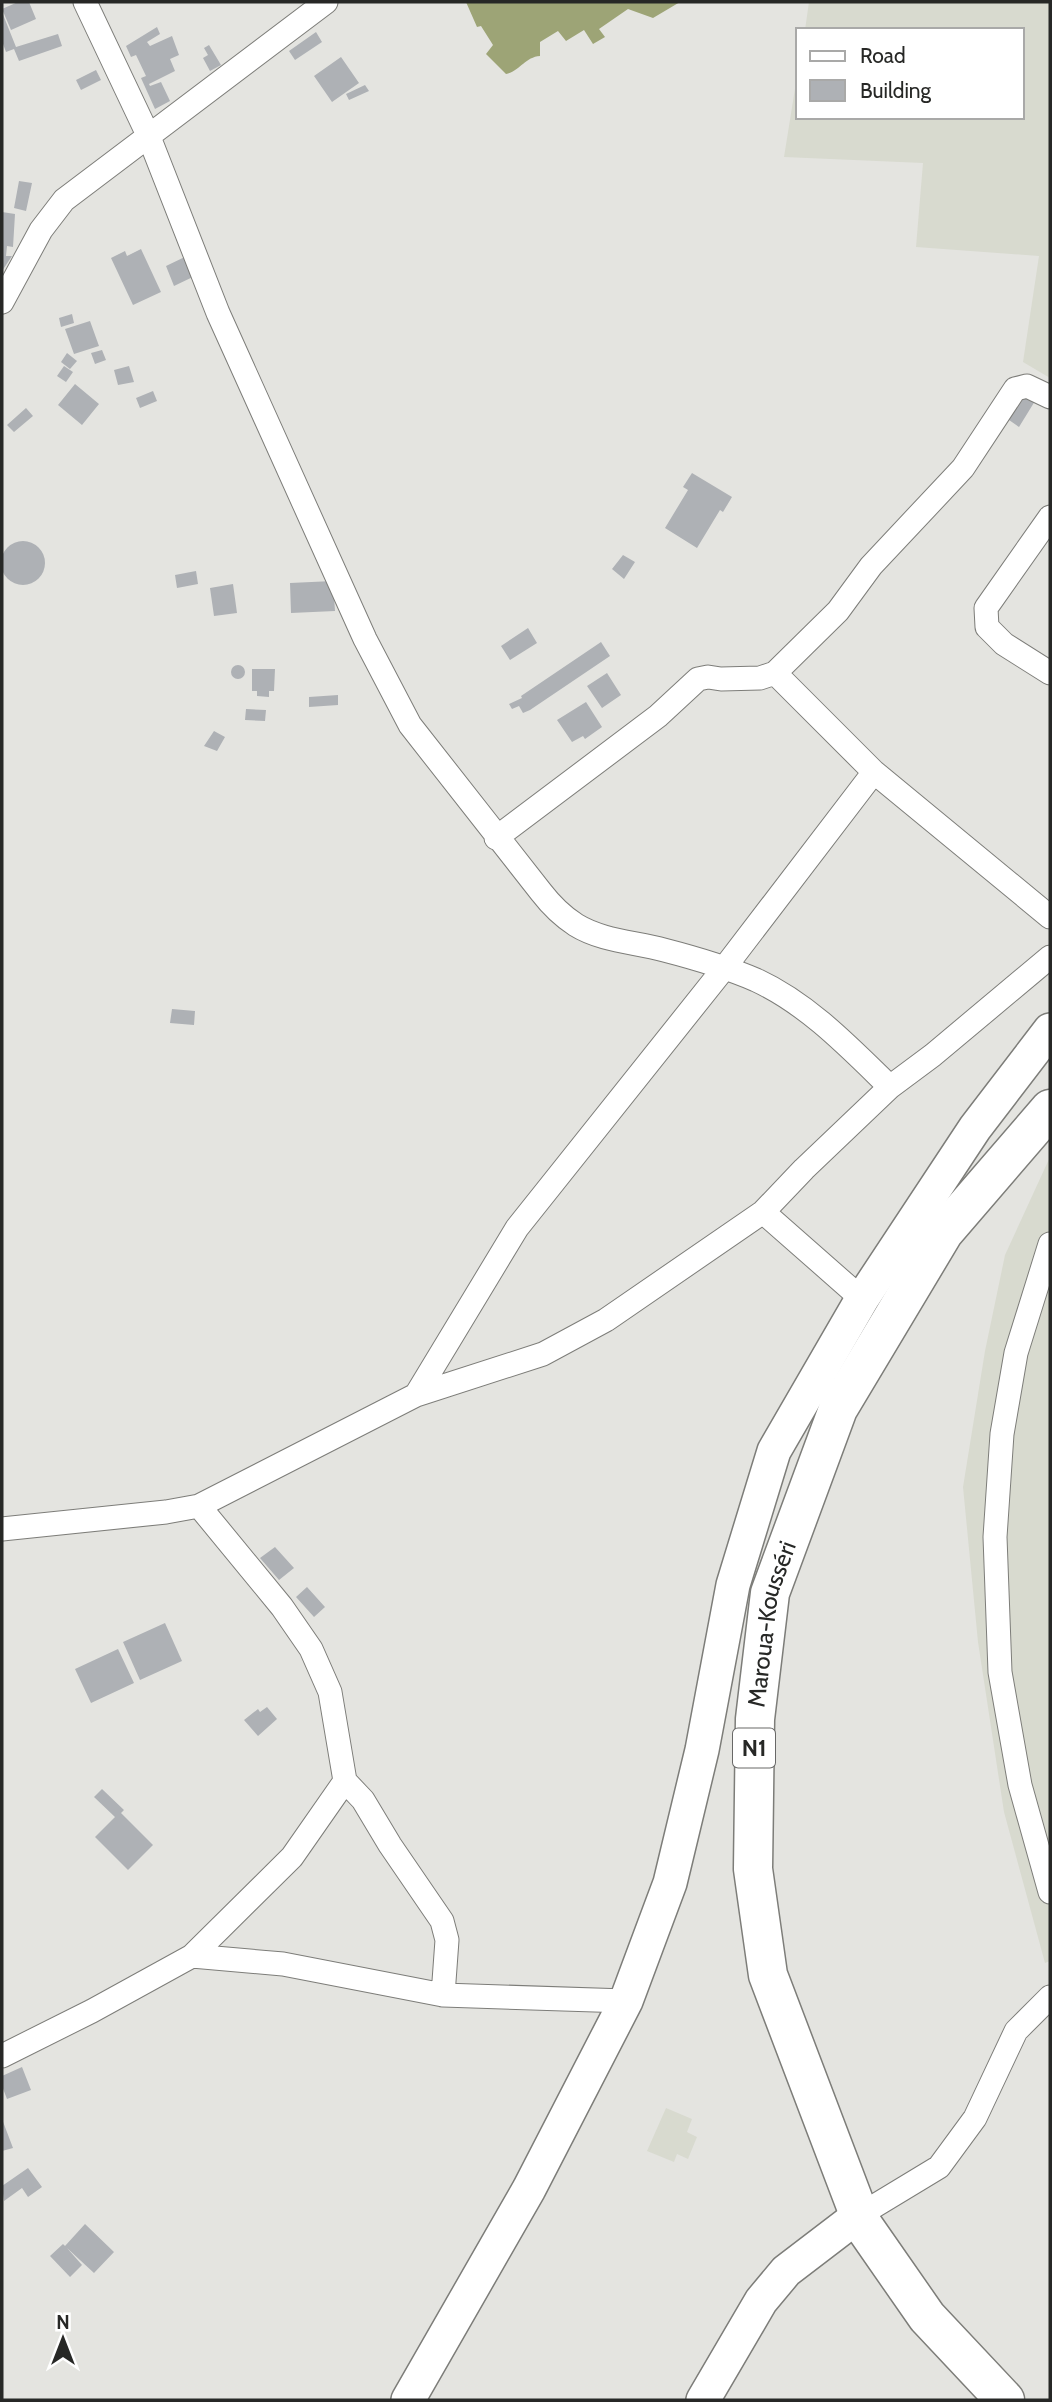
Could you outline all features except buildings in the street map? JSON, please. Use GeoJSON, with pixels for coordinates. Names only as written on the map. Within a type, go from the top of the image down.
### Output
{"type":"FeatureCollection","features":[{"type":"Feature","properties":{"kind":"highway","name":"Maroua-Kousséri"},"geometry":{"type":"LineString","coordinates":[[1005,2400],[927,2317],[858,2216],[768,1975],[753,1869],[755,1719],[770,1592],[838,1409],[944,1232],[1050,1109]]}},
{"type":"Feature","properties":{"kind":"street"},"geometry":{"type":"LineString","coordinates":[[85,2],[149,137],[219,313],[365,639],[410,725],[496,838],[555,909],[578,926],[600,936],[662,949],[725,967],[758,981],[800,1006],[838,1036],[890,1087]]}},
{"type":"Feature","properties":{"kind":"street"},"geometry":{"type":"LineString","coordinates":[[2,300],[41,230],[64,200],[326,2]]}},
{"type":"Feature","properties":{"kind":"street"},"geometry":{"type":"LineString","coordinates":[[496,838],[658,716],[698,679],[760,678],[775,673],[838,611],[870,566],[964,468],[1016,389],[1027,386],[1050,397]]}},
{"type":"Feature","properties":{"kind":"street"},"geometry":{"type":"LineString","coordinates":[[1050,517],[986,608],[987,627],[1004,643],[1050,673]]}},
{"type":"Feature","properties":{"kind":"street"},"geometry":{"type":"LineString","coordinates":[[775,673],[874,772],[1050,917]]}},
{"type":"Feature","properties":{"kind":"street"},"geometry":{"type":"LineString","coordinates":[[416,1395],[517,1228],[725,967],[874,772]]}},
{"type":"Feature","properties":{"kind":"street"},"geometry":{"type":"LineString","coordinates":[[2,1529],[166,1512],[199,1506],[416,1395],[542,1354],[606,1321],[763,1212],[890,1087],[933,1055],[1050,957]]}},
{"type":"Feature","properties":{"kind":"street"},"geometry":{"type":"LineString","coordinates":[[408,2400],[529,2189],[625,2001],[670,1883],[702,1750],[733,1585],[774,1451],[862,1299],[975,1128],[1050,1030]]}},
{"type":"Feature","properties":{"kind":"street"},"geometry":{"type":"LineString","coordinates":[[763,1212],[862,1299]]}},
{"type":"Feature","properties":{"kind":"street"},"geometry":{"type":"LineString","coordinates":[[1050,1244],[1016,1353],[1002,1434],[995,1537],[1000,1671],[1020,1785],[1050,1892]]}},
{"type":"Feature","properties":{"kind":"street"},"geometry":{"type":"LineString","coordinates":[[199,1506],[282,1607],[311,1649],[330,1692],[345,1781],[363,1800],[442,1922],[447,1940],[443,1995]]}},
{"type":"Feature","properties":{"kind":"street"},"geometry":{"type":"LineString","coordinates":[[2,2056],[192,1956],[292,1857],[345,1781]]}},
{"type":"Feature","properties":{"kind":"street"},"geometry":{"type":"LineString","coordinates":[[192,1956],[283,1964],[443,1995],[625,2001]]}},
{"type":"Feature","properties":{"kind":"street"},"geometry":{"type":"LineString","coordinates":[[703,2400],[761,2301],[786,2272],[858,2216],[939,2167],[975,2119],[1016,2031],[1050,1997]]}},
{"type":"Feature","properties":{"kind":"shaded area"},"geometry":{"type":"Polygon","coordinates":[[[809,2],[1050,2],[1050,378],[1023,362],[1039,256],[916,247],[923,163],[784,157],[796,82],[796,119],[1024,119],[1024,28],[805,28],[809,2]]]}},
{"type":"Feature","properties":{"kind":"shaded area"},"geometry":{"type":"Polygon","coordinates":[[[1050,1157],[1050,1961],[1045,1963],[1004,1812],[978,1642],[963,1487],[985,1351],[1005,1255],[1050,1157]]]}},
{"type":"Feature","properties":{"kind":"shaded area"},"geometry":{"type":"Polygon","coordinates":[[[666,2108],[692,2119],[687,2132],[697,2137],[688,2159],[677,2154],[674,2162],[647,2151],[666,2108]]]}},
{"type":"Feature","properties":{"kind":"green space"},"geometry":{"type":"Polygon","coordinates":[[[466,2],[680,2],[653,18],[628,9],[599,29],[605,37],[593,44],[584,30],[566,41],[558,31],[540,42],[540,56],[506,74],[486,54],[493,45],[481,26],[477,27],[466,2]]]}}]}
